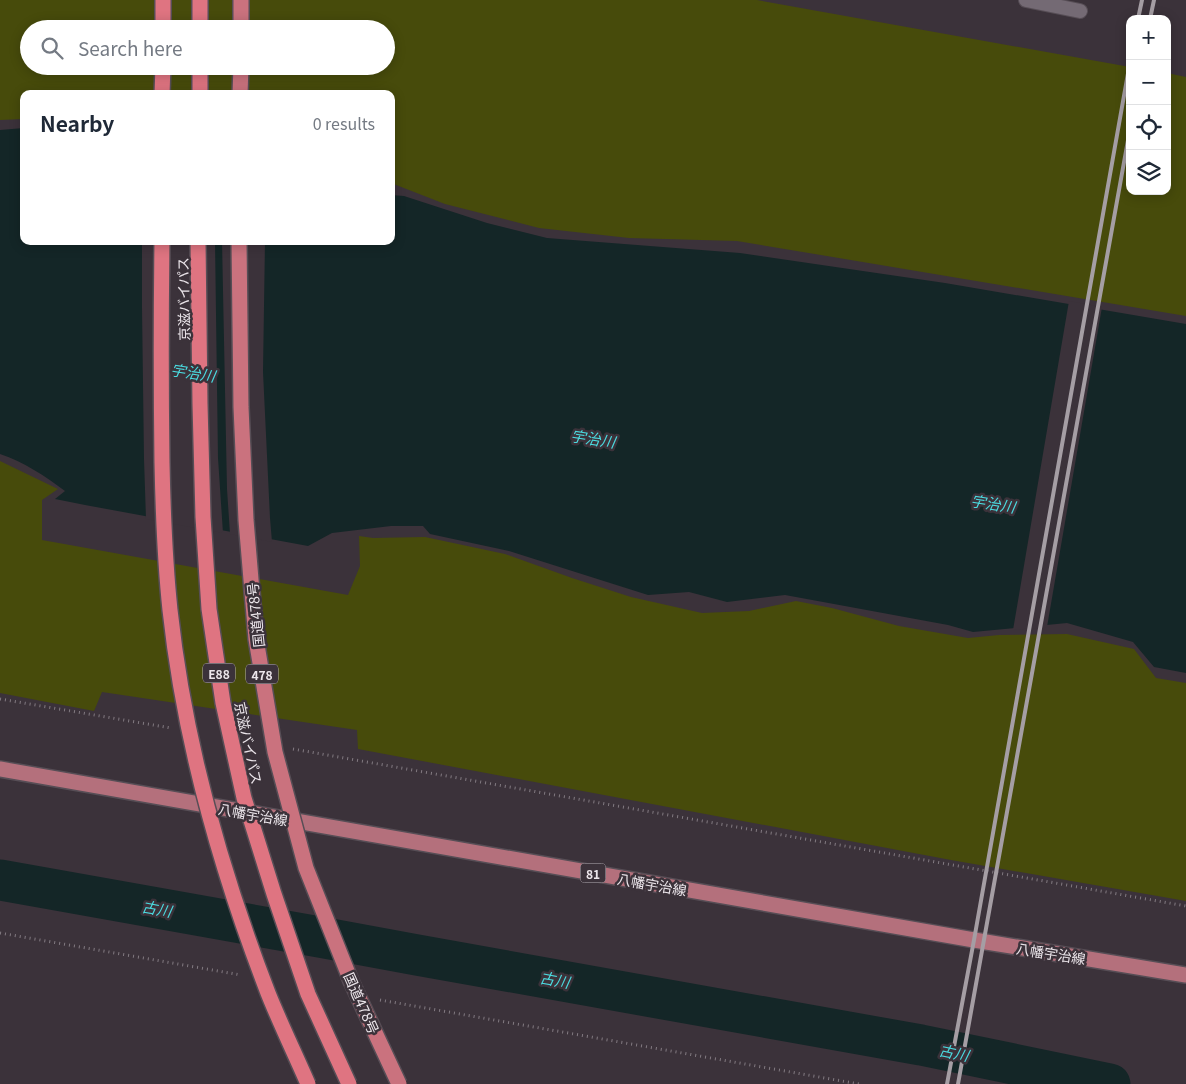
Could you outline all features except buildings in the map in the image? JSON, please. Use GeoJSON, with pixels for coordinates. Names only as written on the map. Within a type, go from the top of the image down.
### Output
{"type":"FeatureCollection","features":[{"type":"Feature","properties":{"kind":"highway"},"geometry":{"type":"LineString","coordinates":[[163,0],[163,20]]}},
{"type":"Feature","properties":{"kind":"highway"},"geometry":{"type":"LineString","coordinates":[[200,0],[200,20]]}},
{"type":"Feature","properties":{"kind":"highway"},"geometry":{"type":"LineString","coordinates":[[241,0],[241,20]]}},
{"type":"Feature","properties":{"kind":"highway"},"geometry":{"type":"LineString","coordinates":[[162,75],[162,90]]}},
{"type":"Feature","properties":{"kind":"highway"},"geometry":{"type":"LineString","coordinates":[[200,75],[200,90]]}},
{"type":"Feature","properties":{"kind":"highway"},"geometry":{"type":"LineString","coordinates":[[240,90],[241,75]]}},
{"type":"Feature","properties":{"kind":"highway","name":"京滋バイパス"},"geometry":{"type":"LineString","coordinates":[[162,245],[161,394],[164,512],[170,610],[184,706],[205,798],[233,897],[268,994],[308,1084]]}},
{"type":"Feature","properties":{"kind":"highway","name":"京滋バイパス"},"geometry":{"type":"LineString","coordinates":[[198,245],[203,518],[210,609],[223,703],[244,798],[274,894],[308,994],[349,1084]]}},
{"type":"Feature","properties":{"kind":"highway","name":"国道478号"},"geometry":{"type":"LineString","coordinates":[[239,245],[241,397],[246,520],[256,639],[275,752],[306,868],[351,981],[399,1084]]}},
{"type":"Feature","properties":{"kind":"main road","name":"八幡宇治線"},"geometry":{"type":"LineString","coordinates":[[0,769],[974,940],[1186,975]]}},
{"type":"Feature","properties":{"kind":"lane"},"geometry":{"type":"LineString","coordinates":[[1026,0],[1080,11]]}},
{"type":"Feature","properties":{"kind":"path"},"geometry":{"type":"LineString","coordinates":[[0,699],[177,729]]}},
{"type":"Feature","properties":{"kind":"path"},"geometry":{"type":"LineString","coordinates":[[285,748],[1186,906]]}},
{"type":"Feature","properties":{"kind":"path"},"geometry":{"type":"LineString","coordinates":[[0,932],[244,976]]}},
{"type":"Feature","properties":{"kind":"path"},"geometry":{"type":"LineString","coordinates":[[371,998],[858,1084]]}},
{"type":"Feature","properties":{"kind":"shaded area"},"geometry":{"type":"Polygon","coordinates":[[[0,0],[757,0],[1126,66],[1126,195],[1171,195],[1171,74],[1186,77],[1186,316],[737,241],[629,238],[539,228],[445,204],[395,185],[395,90],[20,90],[20,119],[0,120],[0,0]]]}},
{"type":"Feature","properties":{"kind":"shaded area"},"geometry":{"type":"Polygon","coordinates":[[[0,461],[58,489],[42,500],[42,540],[348,595],[360,566],[359,536],[373,538],[425,537],[505,554],[631,597],[702,613],[749,611],[796,601],[832,608],[899,626],[968,638],[999,635],[1067,634],[1134,649],[1156,678],[1186,683],[1186,901],[951,860],[358,749],[357,730],[102,692],[94,711],[0,693],[0,461]]]}},
{"type":"Feature","properties":{"kind":"water","name":"宇治川"},"geometry":{"type":"Polygon","coordinates":[[[20,128],[20,245],[395,245],[395,195],[404,196],[487,223],[547,238],[740,253],[945,283],[1186,324],[1186,673],[1154,667],[1133,642],[1067,623],[973,632],[948,625],[785,595],[727,602],[689,592],[648,595],[509,551],[430,534],[423,526],[391,526],[332,533],[308,546],[55,499],[65,491],[34,470],[0,454],[0,130],[20,128]]]}},
{"type":"Feature","properties":{"kind":"pier"},"geometry":{"type":"Polygon","coordinates":[[[142,245],[215,245],[218,458],[223,533],[146,519],[142,245]]]}},
{"type":"Feature","properties":{"kind":"pier"},"geometry":{"type":"Polygon","coordinates":[[[222,245],[265,245],[263,372],[272,542],[230,534],[227,489],[222,245]]]}},
{"type":"Feature","properties":{"kind":"pier"},"geometry":{"type":"Polygon","coordinates":[[[1069,301],[1102,307],[1047,627],[1013,630],[1069,301]]]}},
{"type":"Feature","properties":{"kind":"waterway","name":"古川"},"geometry":{"type":"LineString","coordinates":[[0,880],[921,1045],[1110,1084]]}},
{"type":"Feature","properties":{"kind":"railway"},"geometry":{"type":"LineString","coordinates":[[1139,15],[1142,0]]}},
{"type":"Feature","properties":{"kind":"railway"},"geometry":{"type":"LineString","coordinates":[[1151,15],[1154,0]]}},
{"type":"Feature","properties":{"kind":"railway"},"geometry":{"type":"LineString","coordinates":[[947,1084],[1126,85]]}},
{"type":"Feature","properties":{"kind":"railway"},"geometry":{"type":"LineString","coordinates":[[958,1084],[1126,150]]}}]}
